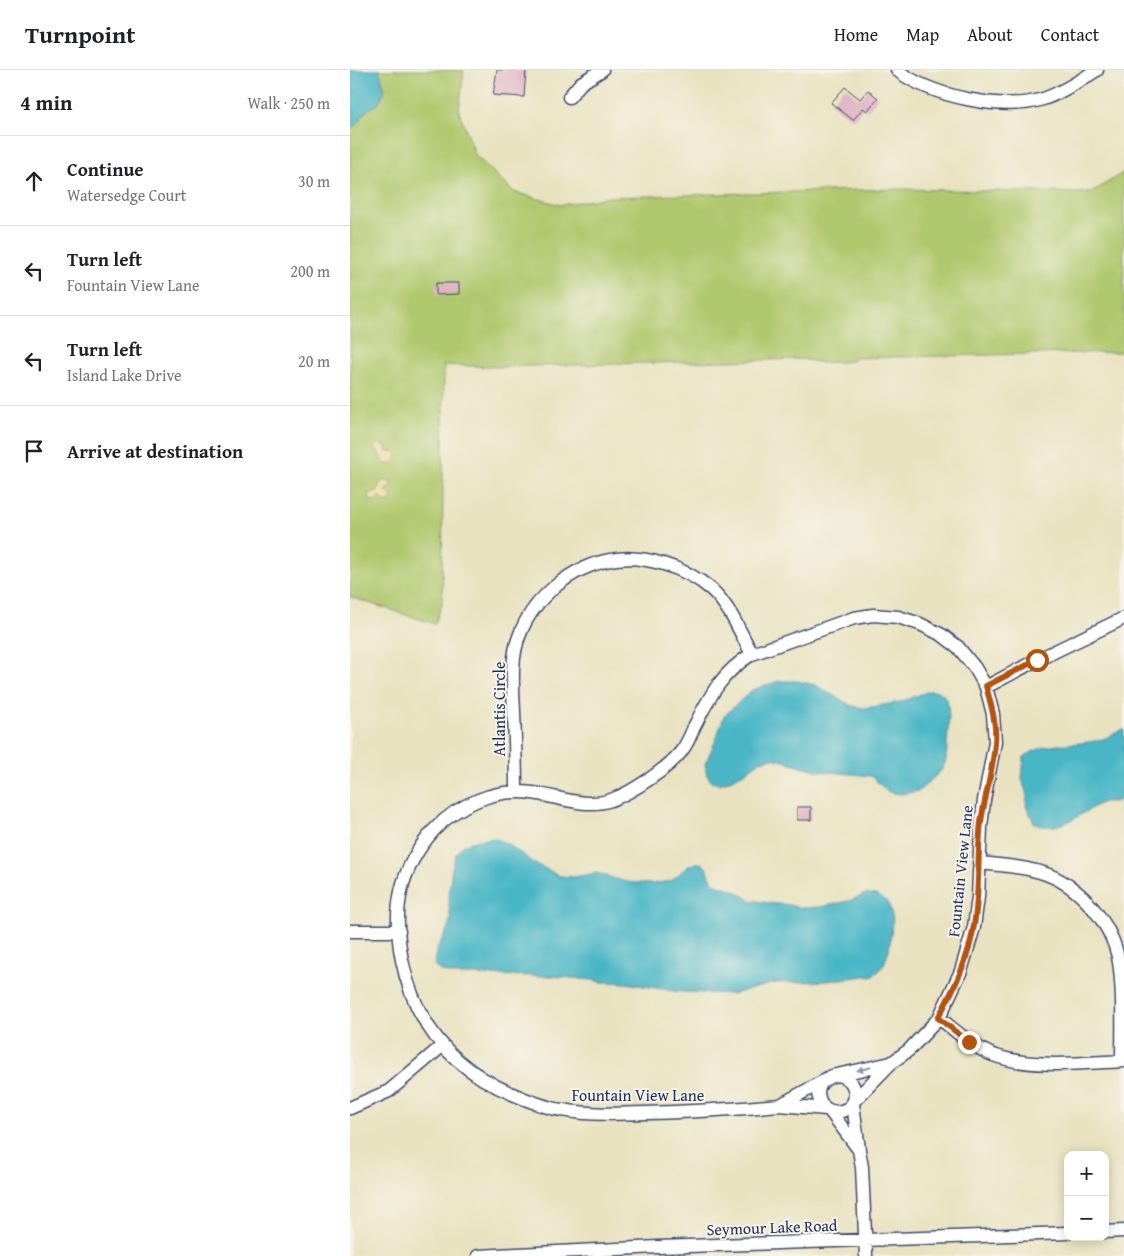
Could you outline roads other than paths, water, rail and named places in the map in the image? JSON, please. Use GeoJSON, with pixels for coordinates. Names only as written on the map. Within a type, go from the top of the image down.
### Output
{"type":"FeatureCollection","features":[{"type":"Feature","properties":{"kind":"street"},"geometry":{"type":"LineString","coordinates":[[569,98],[581,82],[602,70]]}},
{"type":"Feature","properties":{"kind":"street"},"geometry":{"type":"LineString","coordinates":[[897,70],[921,84],[945,94],[999,103],[1043,99],[1068,88],[1097,70]]}},
{"type":"Feature","properties":{"kind":"street","name":"Atlantis Circle"},"geometry":{"type":"LineString","coordinates":[[516,792],[513,681],[514,660],[520,634],[532,612],[545,595],[567,578],[587,567],[611,560],[638,559],[662,562],[698,580],[712,590],[723,602],[734,619],[752,654]]}},
{"type":"Feature","properties":{"kind":"street","name":"Fountain View Lane"},"geometry":{"type":"LineString","coordinates":[[828,1110],[780,1105],[712,1112],[599,1114],[560,1110],[530,1102],[493,1086],[461,1063],[442,1046],[421,1015],[410,992],[400,948],[399,903],[401,885],[418,849],[436,828],[474,801],[516,792],[584,802],[608,801],[629,792],[658,772],[683,750],[712,692],[726,674],[752,654],[854,618],[873,615],[898,617],[920,624],[942,635],[958,648],[975,668],[986,686],[993,714],[995,742],[984,805],[978,897],[974,927],[962,971],[938,1018],[909,1050],[891,1063],[854,1102]]}},
{"type":"Feature","properties":{"kind":"street"},"geometry":{"type":"LineString","coordinates":[[986,686],[1124,618]]}},
{"type":"Feature","properties":{"kind":"street"},"geometry":{"type":"LineString","coordinates":[[938,1018],[969,1042],[992,1054],[1013,1060],[1053,1063],[1123,1061],[1119,961],[1112,940],[1094,909],[1080,894],[1063,882],[1039,872],[1013,866],[979,863]]}},
{"type":"Feature","properties":{"kind":"street"},"geometry":{"type":"LineString","coordinates":[[350,932],[399,931]]}},
{"type":"Feature","properties":{"kind":"street"},"geometry":{"type":"LineString","coordinates":[[350,1108],[389,1091],[442,1046]]}},
{"type":"Feature","properties":{"kind":"street","name":"Fountain View Lane"},"geometry":{"type":"LineString","coordinates":[[838,1075],[891,1063]]}},
{"type":"Feature","properties":{"kind":"street"},"geometry":{"type":"LineString","coordinates":[[859,1150],[819,1101],[820,1083],[830,1076],[838,1075],[845,1077],[853,1086],[862,1168],[866,1256]]}},
{"type":"Feature","properties":{"kind":"street","name":"Fountain View Lane"},"geometry":{"type":"LineString","coordinates":[[780,1105],[820,1083]]}},
{"type":"Feature","properties":{"kind":"street"},"geometry":{"type":"LineString","coordinates":[[828,1110],[838,1112],[845,1110],[854,1102]]}},
{"type":"Feature","properties":{"kind":"street"},"geometry":{"type":"LineString","coordinates":[[1109,1232],[1124,1231]]}},
{"type":"Feature","properties":{"kind":"street","name":"Seymour Lake Road"},"geometry":{"type":"LineString","coordinates":[[478,1256],[658,1252],[865,1240],[1064,1233]]}},
{"type":"Feature","properties":{"kind":"water"},"geometry":{"type":"Polygon","coordinates":[[[350,70],[379,70],[385,90],[378,104],[363,114],[358,124],[350,128],[350,70]]]}},
{"type":"Feature","properties":{"kind":"water"},"geometry":{"type":"Polygon","coordinates":[[[779,681],[797,681],[815,685],[852,706],[865,708],[900,702],[929,691],[938,691],[943,694],[948,704],[949,718],[946,760],[942,770],[919,791],[901,794],[887,791],[871,776],[820,771],[772,758],[760,761],[746,772],[728,781],[719,784],[712,782],[707,776],[705,764],[724,716],[752,690],[779,681]]]}},
{"type":"Feature","properties":{"kind":"water"},"geometry":{"type":"Polygon","coordinates":[[[1124,729],[1124,798],[1114,802],[1101,803],[1070,821],[1061,824],[1044,826],[1035,824],[1026,806],[1027,797],[1022,778],[1024,757],[1041,748],[1099,740],[1124,729]]]}},
{"type":"Feature","properties":{"kind":"water"},"geometry":{"type":"Polygon","coordinates":[[[494,838],[508,844],[534,863],[560,876],[574,877],[596,873],[627,882],[651,884],[671,881],[687,867],[701,863],[707,868],[713,883],[731,889],[751,900],[802,908],[820,907],[849,901],[866,894],[876,895],[888,902],[893,918],[889,950],[880,970],[871,977],[775,983],[732,994],[680,992],[626,983],[550,976],[456,975],[443,972],[435,967],[434,961],[437,949],[450,920],[450,884],[456,855],[461,847],[465,845],[479,840],[494,838]]]}}]}
